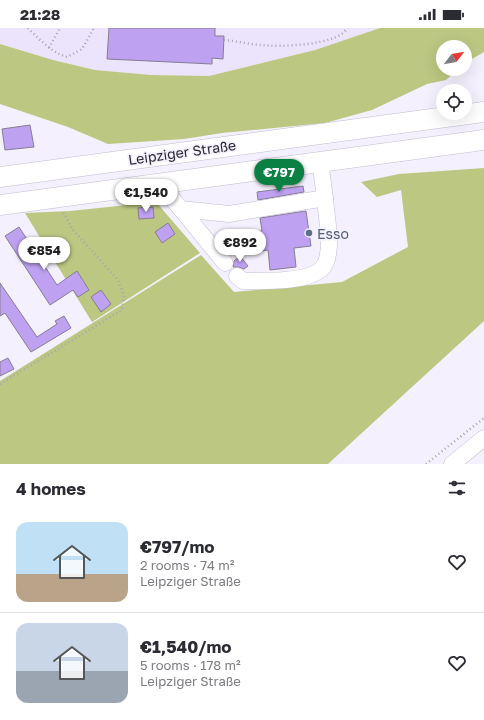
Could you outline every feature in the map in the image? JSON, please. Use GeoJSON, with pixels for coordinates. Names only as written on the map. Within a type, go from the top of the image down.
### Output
{"type":"FeatureCollection","features":[{"type":"Feature","properties":{"kind":"main road","name":"Leipziger Straße"},"geometry":{"type":"LineString","coordinates":[[0,178],[484,112]]}},
{"type":"Feature","properties":{"kind":"main road","name":"Leipziger Straße"},"geometry":{"type":"LineString","coordinates":[[0,205],[484,140]]}},
{"type":"Feature","properties":{"kind":"street"},"geometry":{"type":"LineString","coordinates":[[237,276],[243,281],[268,282],[301,278],[316,272],[326,264],[329,249],[325,198],[320,161]]}},
{"type":"Feature","properties":{"kind":"street"},"geometry":{"type":"LineString","coordinates":[[159,183],[225,263]]}},
{"type":"Feature","properties":{"kind":"street"},"geometry":{"type":"LineString","coordinates":[[180,209],[229,214],[325,198]]}},
{"type":"Feature","properties":{"kind":"street"},"geometry":{"type":"LineString","coordinates":[[452,464],[484,438]]}},
{"type":"Feature","properties":{"kind":"path"},"geometry":{"type":"LineString","coordinates":[[28,28],[49,48],[58,54],[67,57],[75,54],[88,40],[94,28]]}},
{"type":"Feature","properties":{"kind":"path"},"geometry":{"type":"LineString","coordinates":[[49,48],[60,28]]}},
{"type":"Feature","properties":{"kind":"path"},"geometry":{"type":"LineString","coordinates":[[224,40],[260,45],[285,46],[327,41],[345,32],[347,28]]}},
{"type":"Feature","properties":{"kind":"path"},"geometry":{"type":"LineString","coordinates":[[0,384],[122,310],[124,296],[118,280],[73,230],[55,197]]}},
{"type":"Feature","properties":{"kind":"path"},"geometry":{"type":"LineString","coordinates":[[426,464],[484,418]]}},
{"type":"Feature","properties":{"kind":"shaded area"},"geometry":{"type":"Polygon","coordinates":[[[0,28],[380,28],[315,50],[209,76],[151,75],[95,70],[53,60],[0,44],[0,28]]]}},
{"type":"Feature","properties":{"kind":"green space"},"geometry":{"type":"Polygon","coordinates":[[[380,28],[484,28],[484,52],[472,59],[472,40],[436,40],[436,76],[450,76],[446,80],[427,84],[372,110],[325,123],[222,133],[184,139],[108,144],[68,127],[0,104],[0,44],[53,60],[95,70],[151,75],[209,76],[315,50],[380,28]]]}},
{"type":"Feature","properties":{"kind":"green space"},"geometry":{"type":"Polygon","coordinates":[[[484,168],[484,321],[328,464],[0,464],[0,381],[201,255],[234,292],[342,282],[408,247],[401,190],[377,197],[361,182],[399,174],[484,168]]]}},
{"type":"Feature","properties":{"kind":"green space"},"geometry":{"type":"Polygon","coordinates":[[[156,202],[200,253],[92,322],[25,213],[70,211],[156,202]]]}},
{"type":"Feature","properties":{"kind":"building"},"geometry":{"type":"Polygon","coordinates":[[[109,28],[215,28],[215,36],[224,36],[223,59],[212,58],[212,64],[107,59],[109,28]]]}},
{"type":"Feature","properties":{"kind":"building"},"geometry":{"type":"Polygon","coordinates":[[[30,125],[34,147],[5,150],[2,129],[30,125]]]}},
{"type":"Feature","properties":{"kind":"building"},"geometry":{"type":"Polygon","coordinates":[[[303,186],[304,192],[258,200],[257,192],[303,186]]]}},
{"type":"Feature","properties":{"kind":"building"},"geometry":{"type":"Polygon","coordinates":[[[153,207],[154,218],[139,219],[138,208],[153,207]]]}},
{"type":"Feature","properties":{"kind":"building"},"geometry":{"type":"Polygon","coordinates":[[[306,211],[311,246],[294,248],[296,267],[270,270],[268,250],[256,252],[253,232],[262,231],[260,218],[306,211]]]}},
{"type":"Feature","properties":{"kind":"building"},"geometry":{"type":"Polygon","coordinates":[[[168,223],[175,234],[162,243],[155,232],[168,223]]]}},
{"type":"Feature","properties":{"kind":"building"},"geometry":{"type":"Polygon","coordinates":[[[19,227],[57,285],[77,271],[89,290],[78,297],[73,290],[50,305],[5,236],[19,227]]]}},
{"type":"Feature","properties":{"kind":"building"},"geometry":{"type":"Polygon","coordinates":[[[240,256],[248,266],[244,269],[233,267],[234,261],[240,256]]]}},
{"type":"Feature","properties":{"kind":"building"},"geometry":{"type":"Polygon","coordinates":[[[0,283],[37,337],[57,324],[55,321],[64,316],[71,328],[31,352],[5,313],[0,316],[0,283]]]}},
{"type":"Feature","properties":{"kind":"building"},"geometry":{"type":"Polygon","coordinates":[[[101,290],[111,304],[101,312],[91,297],[101,290]]]}},
{"type":"Feature","properties":{"kind":"building"},"geometry":{"type":"Polygon","coordinates":[[[8,358],[14,369],[0,376],[0,362],[8,358]]]}},
{"type":"Feature","properties":{"kind":"place","name":"Esso"},"geometry":{"type":"Point","coordinates":[309,233]}}]}
